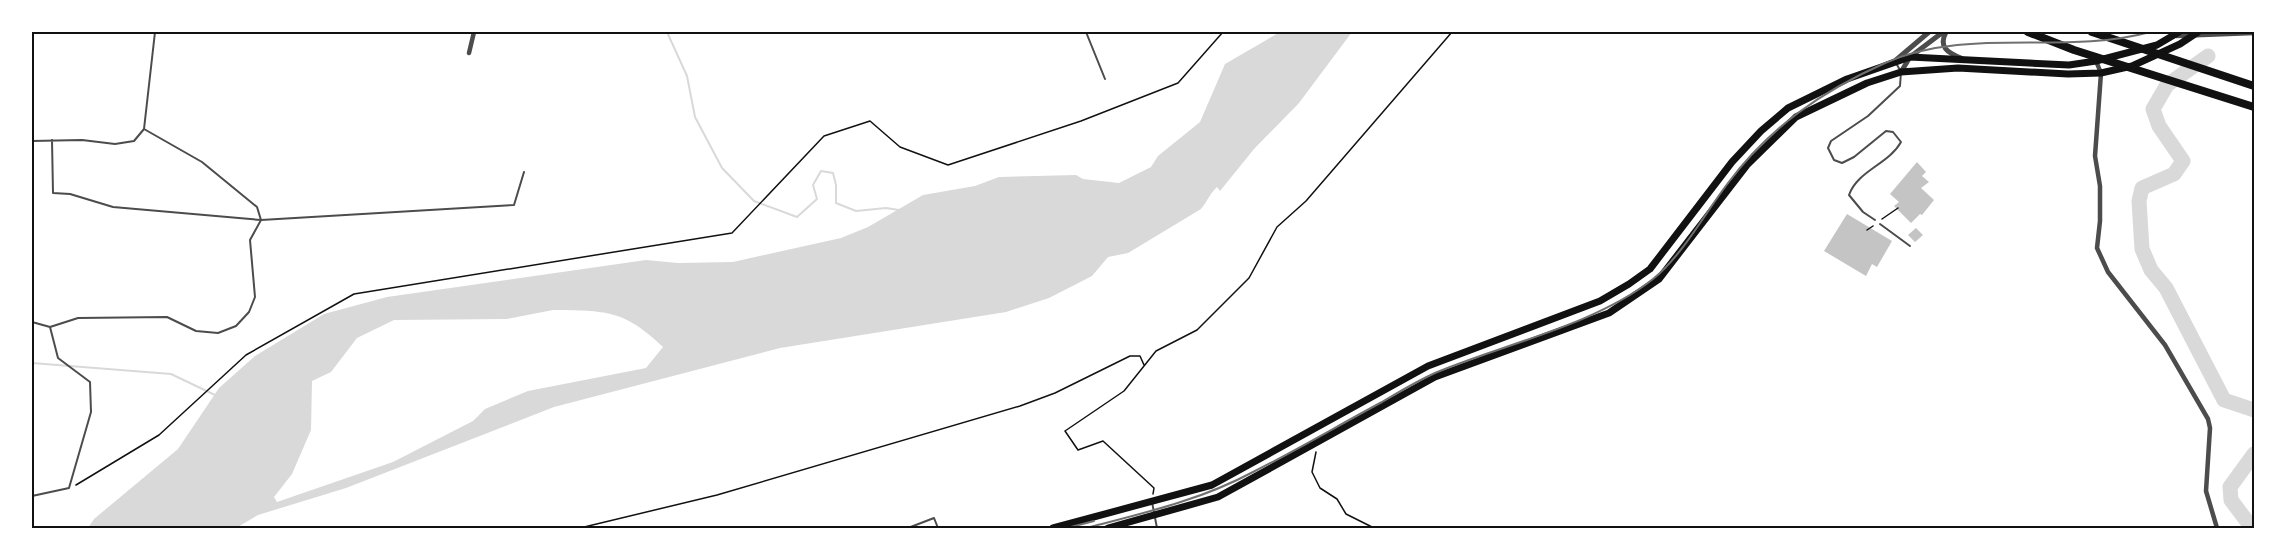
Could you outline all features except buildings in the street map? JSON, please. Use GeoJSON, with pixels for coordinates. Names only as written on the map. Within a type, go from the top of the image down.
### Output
{"type":"FeatureCollection","features":[{"type":"Feature","properties":{"kind":"highway"},"geometry":{"type":"LineString","coordinates":[[2028,32],[2074,50],[2254,107]]}},
{"type":"Feature","properties":{"kind":"highway"},"geometry":{"type":"LineString","coordinates":[[2092,32],[2254,86]]}},
{"type":"Feature","properties":{"kind":"main road"},"geometry":{"type":"LineString","coordinates":[[1108,528],[1218,497],[1435,377],[1609,313],[1665,272],[1747,165],[1796,117],[1867,84],[1901,72],[1958,68],[2068,75],[2101,73],[2132,66],[2195,33]]}},
{"type":"Feature","properties":{"kind":"main road"},"geometry":{"type":"LineString","coordinates":[[1053,528],[1212,485],[1428,366],[1600,300],[1629,284],[1650,269],[1732,162],[1761,131],[1788,108],[1847,79],[1910,57],[2069,64],[2096,61],[2157,45],[2176,34]]}},
{"type":"Feature","properties":{"kind":"street"},"geometry":{"type":"LineString","coordinates":[[469,53],[474,32]]}},
{"type":"Feature","properties":{"kind":"street"},"geometry":{"type":"LineString","coordinates":[[1895,61],[1929,32]]}},
{"type":"Feature","properties":{"kind":"street"},"geometry":{"type":"LineString","coordinates":[[1901,72],[1910,57],[1945,32]]}},
{"type":"Feature","properties":{"kind":"street"},"geometry":{"type":"LineString","coordinates":[[1945,32],[1944,47],[1948,53],[1961,58]]}},
{"type":"Feature","properties":{"kind":"street"},"geometry":{"type":"LineString","coordinates":[[2176,34],[2254,32]]}},
{"type":"Feature","properties":{"kind":"street"},"geometry":{"type":"LineString","coordinates":[[2096,61],[2101,73],[2095,156],[2100,198],[2097,248],[2108,272],[2165,345],[2208,419],[2210,428],[2206,491],[2217,528]]}},
{"type":"Feature","properties":{"kind":"lane"},"geometry":{"type":"LineString","coordinates":[[32,141],[115,144],[134,141],[144,129],[155,32]]}},
{"type":"Feature","properties":{"kind":"lane"},"geometry":{"type":"LineString","coordinates":[[1086,32],[1105,78]]}},
{"type":"Feature","properties":{"kind":"lane"},"geometry":{"type":"LineString","coordinates":[[1875,220],[1863,212],[1849,195],[1860,180],[1894,154],[1900,142],[1893,132],[1886,131],[1854,157],[1842,163],[1834,160],[1828,148],[1831,141],[1868,116],[1900,86],[1901,72],[1895,61]]}},
{"type":"Feature","properties":{"kind":"lane"},"geometry":{"type":"LineString","coordinates":[[32,322],[50,327],[78,318],[167,317],[196,331],[218,333],[236,326],[249,312],[255,297],[250,240],[261,220],[257,207],[202,162],[144,129]]}},
{"type":"Feature","properties":{"kind":"lane"},"geometry":{"type":"LineString","coordinates":[[52,140],[53,193],[70,194],[113,207],[261,220],[514,205],[524,172]]}},
{"type":"Feature","properties":{"kind":"lane"},"geometry":{"type":"LineString","coordinates":[[1880,224],[1910,246]]}},
{"type":"Feature","properties":{"kind":"lane"},"geometry":{"type":"LineString","coordinates":[[32,496],[69,488],[91,411],[90,382],[58,358],[50,327]]}},
{"type":"Feature","properties":{"kind":"lane"},"geometry":{"type":"LineString","coordinates":[[1152,501],[1157,528]]}},
{"type":"Feature","properties":{"kind":"lane"},"geometry":{"type":"LineString","coordinates":[[908,528],[934,518],[938,528]]}},
{"type":"Feature","properties":{"kind":"path"},"geometry":{"type":"LineString","coordinates":[[69,488],[159,435],[246,355],[354,294],[732,233],[824,136],[870,121],[900,147],[948,165],[1081,121],[1178,83],[1223,32]]}},
{"type":"Feature","properties":{"kind":"path"},"geometry":{"type":"LineString","coordinates":[[1152,501],[1154,488],[1103,441],[1078,450],[1065,431],[1124,391],[1156,351],[1197,330],[1249,278],[1277,227],[1306,201],[1452,32]]}},
{"type":"Feature","properties":{"kind":"path"},"geometry":{"type":"LineString","coordinates":[[580,528],[717,495],[1020,406],[1055,393],[1130,357],[1140,356],[1144,366]]}},
{"type":"Feature","properties":{"kind":"path"},"geometry":{"type":"LineString","coordinates":[[1312,444],[1316,450],[1312,472],[1320,488],[1337,499],[1346,514],[1374,528]]}},
{"type":"Feature","properties":{"kind":"shaded area"},"geometry":{"type":"Polygon","coordinates":[[[1280,32],[1352,32],[1299,103],[1254,149],[1220,191],[1217,187],[1215,189],[1201,209],[1128,253],[1108,257],[1092,276],[1049,298],[1006,312],[780,348],[554,407],[346,488],[258,515],[236,528],[88,528],[94,519],[178,449],[219,388],[255,356],[324,314],[387,297],[646,260],[678,263],[733,262],[841,238],[868,227],[923,195],[975,186],[999,177],[1076,175],[1083,179],[1119,183],[1151,167],[1158,156],[1200,122],[1225,64],[1280,32]],[[553,310],[507,319],[394,320],[357,338],[331,372],[312,381],[311,430],[292,474],[274,497],[277,502],[393,462],[473,421],[485,409],[528,391],[646,368],[663,347],[625,319],[601,312],[553,310]]]}},
{"type":"Feature","properties":{"kind":"waterway"},"geometry":{"type":"LineString","coordinates":[[667,32],[687,76],[695,117],[722,168],[754,201],[797,217],[817,199],[813,185],[821,171],[833,173],[836,203],[856,211],[886,208],[899,210]]}},
{"type":"Feature","properties":{"kind":"waterway"},"geometry":{"type":"LineString","coordinates":[[2208,56],[2167,85],[2153,109],[2159,126],[2183,161],[2174,174],[2142,188],[2139,201],[2142,249],[2151,270],[2166,288],[2224,400],[2254,410]]}},
{"type":"Feature","properties":{"kind":"waterway"},"geometry":{"type":"LineString","coordinates":[[32,363],[171,374],[215,395]]}},
{"type":"Feature","properties":{"kind":"waterway"},"geometry":{"type":"LineString","coordinates":[[2252,528],[2231,500],[2230,487],[2254,454]]}},
{"type":"Feature","properties":{"kind":"railway"},"geometry":{"type":"LineString","coordinates":[[1086,528],[1172,505],[1233,482],[1428,376],[1577,321],[1630,295],[1653,279],[1674,259],[1728,183],[1761,145],[1799,112],[1840,86],[1885,63],[1917,52],[1950,46],[1983,43],[2084,42],[2117,39],[2150,32]]}},
{"type":"Feature","properties":{"kind":"railway"},"geometry":{"type":"LineString","coordinates":[[1067,528],[1094,521]]}}]}
